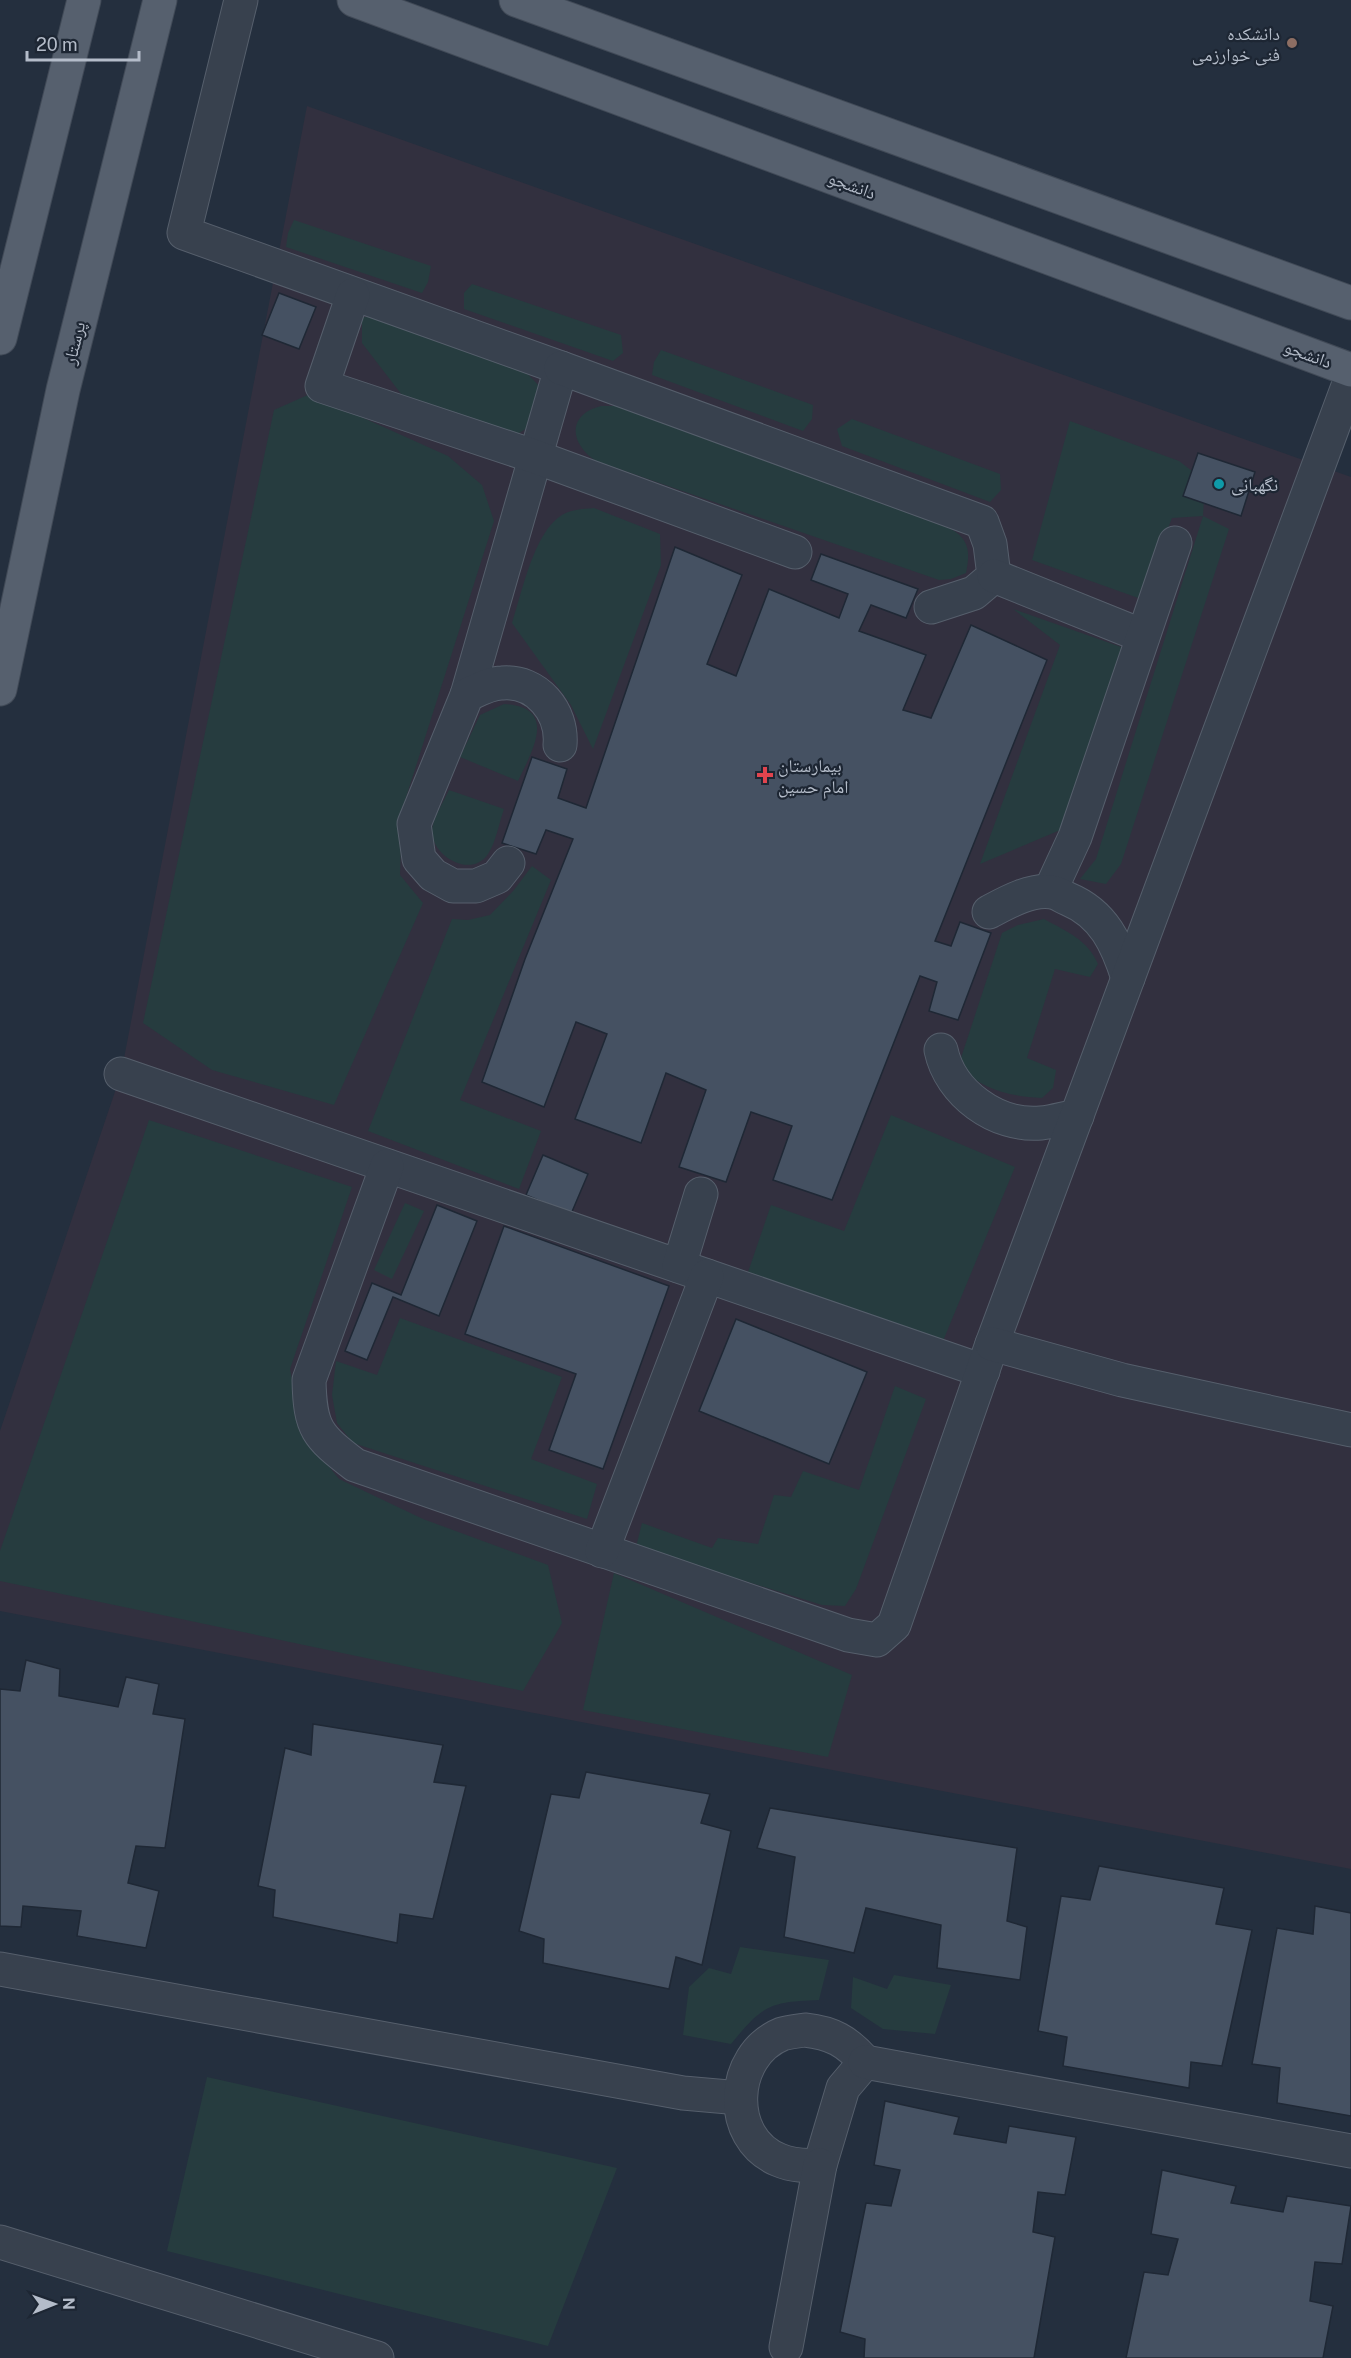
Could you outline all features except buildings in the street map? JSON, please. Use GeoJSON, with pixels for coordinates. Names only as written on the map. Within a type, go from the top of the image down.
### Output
{"type":"FeatureCollection","features":[{"type":"Feature","properties":{"kind":"main road"},"geometry":{"type":"LineString","coordinates":[[0,338],[84,0]]}},
{"type":"Feature","properties":{"kind":"main road","name":"پرستار"},"geometry":{"type":"LineString","coordinates":[[0,689],[63,390],[160,0]]}},
{"type":"Feature","properties":{"kind":"main road","name":"دانشجو"},"geometry":{"type":"LineString","coordinates":[[354,0],[1351,370]]}},
{"type":"Feature","properties":{"kind":"main road"},"geometry":{"type":"LineString","coordinates":[[516,0],[1351,303]]}},
{"type":"Feature","properties":{"kind":"street"},"geometry":{"type":"LineString","coordinates":[[241,0],[184,233],[982,522],[990,544],[994,576]]}},
{"type":"Feature","properties":{"kind":"street"},"geometry":{"type":"LineString","coordinates":[[353,295],[322,386],[536,457],[795,552]]}},
{"type":"Feature","properties":{"kind":"street"},"geometry":{"type":"LineString","coordinates":[[508,863],[497,877],[476,886],[453,886],[433,875],[419,859],[414,824],[467,695],[561,369]]}},
{"type":"Feature","properties":{"kind":"street"},"geometry":{"type":"LineString","coordinates":[[387,1166],[309,1380],[310,1412],[323,1441],[355,1466],[848,1635],[877,1640],[894,1625],[988,1358],[1351,378]]}},
{"type":"Feature","properties":{"kind":"street"},"geometry":{"type":"LineString","coordinates":[[1050,891],[1076,837],[1175,543]]}},
{"type":"Feature","properties":{"kind":"street"},"geometry":{"type":"LineString","coordinates":[[931,607],[974,593],[994,576]]}},
{"type":"Feature","properties":{"kind":"street"},"geometry":{"type":"LineString","coordinates":[[994,576],[1143,636]]}},
{"type":"Feature","properties":{"kind":"street"},"geometry":{"type":"LineString","coordinates":[[467,695],[501,682],[522,684],[541,695],[555,712],[562,729],[560,745]]}},
{"type":"Feature","properties":{"kind":"street"},"geometry":{"type":"LineString","coordinates":[[989,912],[1023,896],[1050,891],[1080,904],[1102,922],[1117,945],[1128,978]]}},
{"type":"Feature","properties":{"kind":"street"},"geometry":{"type":"LineString","coordinates":[[941,1050],[945,1066],[966,1094],[985,1110],[1010,1122],[1030,1123],[1077,1116]]}},
{"type":"Feature","properties":{"kind":"street"},"geometry":{"type":"LineString","coordinates":[[121,1074],[693,1271],[988,1358],[1122,1380],[1351,1430]]}},
{"type":"Feature","properties":{"kind":"street"},"geometry":{"type":"LineString","coordinates":[[602,1551],[693,1271],[701,1194]]}},
{"type":"Feature","properties":{"kind":"street"},"geometry":{"type":"LineString","coordinates":[[0,1969],[683,2093],[740,2098]]}},
{"type":"Feature","properties":{"kind":"street"},"geometry":{"type":"LineString","coordinates":[[820,2165],[799,2166],[777,2160],[760,2147],[747,2129],[740,2108],[740,2087],[747,2066],[762,2047],[782,2034],[805,2030],[829,2033],[849,2044],[865,2062],[1351,2151]]}},
{"type":"Feature","properties":{"kind":"street"},"geometry":{"type":"LineString","coordinates":[[786,2347],[820,2165],[843,2088],[865,2062]]}},
{"type":"Feature","properties":{"kind":"street"},"geometry":{"type":"LineString","coordinates":[[0,2242],[377,2358]]}},
{"type":"Feature","properties":{"kind":"shaded area","name":"بیمارستان امام حسین"},"geometry":{"type":"Polygon","coordinates":[[[307,106],[1351,477],[1351,1869],[0,1611],[0,1431],[121,1074],[307,106]]]}},
{"type":"Feature","properties":{"kind":"green space"},"geometry":{"type":"Polygon","coordinates":[[[294,220],[431,266],[428,282],[422,293],[286,247],[288,233],[294,220]]]}},
{"type":"Feature","properties":{"kind":"green space"},"geometry":{"type":"Polygon","coordinates":[[[472,284],[621,335],[623,353],[613,361],[464,309],[464,293],[472,284]]]}},
{"type":"Feature","properties":{"kind":"green space"},"geometry":{"type":"Polygon","coordinates":[[[374,314],[525,371],[540,387],[529,427],[514,436],[402,395],[362,343],[362,318],[374,314]]]}},
{"type":"Feature","properties":{"kind":"green space"},"geometry":{"type":"Polygon","coordinates":[[[661,350],[813,405],[812,419],[803,431],[652,375],[654,362],[661,350]]]}},
{"type":"Feature","properties":{"kind":"green space"},"geometry":{"type":"Polygon","coordinates":[[[310,394],[448,456],[482,485],[494,521],[402,810],[400,875],[423,903],[334,1105],[212,1070],[143,1023],[274,410],[310,394]]]}},
{"type":"Feature","properties":{"kind":"green space"},"geometry":{"type":"Polygon","coordinates":[[[601,406],[619,406],[951,529],[965,542],[968,553],[966,573],[951,579],[939,580],[596,461],[581,446],[576,430],[577,423],[582,416],[601,406]]]}},
{"type":"Feature","properties":{"kind":"green space"},"geometry":{"type":"Polygon","coordinates":[[[852,419],[1000,474],[1001,490],[990,502],[842,446],[837,429],[852,419]]]}},
{"type":"Feature","properties":{"kind":"green space"},"geometry":{"type":"Polygon","coordinates":[[[1070,421],[1179,461],[1205,481],[1203,516],[1172,518],[1141,599],[1032,560],[1070,421]]]}},
{"type":"Feature","properties":{"kind":"green space"},"geometry":{"type":"Polygon","coordinates":[[[594,508],[660,534],[661,565],[593,749],[571,705],[512,623],[530,564],[552,523],[562,515],[574,510],[594,508]]]}},
{"type":"Feature","properties":{"kind":"green space"},"geometry":{"type":"Polygon","coordinates":[[[1203,516],[1229,529],[1121,864],[1106,884],[1080,879],[1096,859],[1203,516]]]}},
{"type":"Feature","properties":{"kind":"green space"},"geometry":{"type":"Polygon","coordinates":[[[1013,609],[1124,648],[1065,828],[980,864],[1060,645],[1013,609]]]}},
{"type":"Feature","properties":{"kind":"green space"},"geometry":{"type":"Polygon","coordinates":[[[504,704],[521,707],[531,713],[536,722],[537,732],[534,744],[518,781],[460,757],[480,715],[504,704]]]}},
{"type":"Feature","properties":{"kind":"green space"},"geometry":{"type":"Polygon","coordinates":[[[449,790],[504,809],[491,849],[481,861],[473,864],[455,862],[446,857],[434,842],[432,828],[449,790]]]}},
{"type":"Feature","properties":{"kind":"green space"},"geometry":{"type":"Polygon","coordinates":[[[532,866],[551,880],[460,1100],[541,1131],[519,1189],[368,1131],[452,919],[468,920],[490,915],[514,890],[532,866]]]}},
{"type":"Feature","properties":{"kind":"green space"},"geometry":{"type":"Polygon","coordinates":[[[1044,919],[1082,942],[1098,964],[1090,977],[1055,969],[1027,1058],[1056,1070],[1053,1088],[1042,1098],[1018,1096],[997,1090],[978,1081],[958,1067],[1002,933],[1018,925],[1044,919]]]}},
{"type":"Feature","properties":{"kind":"green space"},"geometry":{"type":"Polygon","coordinates":[[[891,1115],[1015,1167],[943,1341],[746,1278],[771,1205],[844,1231],[891,1115]]]}},
{"type":"Feature","properties":{"kind":"green space"},"geometry":{"type":"Polygon","coordinates":[[[149,1120],[352,1187],[290,1369],[303,1434],[339,1479],[423,1519],[548,1565],[562,1623],[523,1691],[0,1581],[0,1551],[149,1120]]]}},
{"type":"Feature","properties":{"kind":"green space"},"geometry":{"type":"Polygon","coordinates":[[[405,1203],[424,1211],[392,1279],[374,1270],[405,1203]]]}},
{"type":"Feature","properties":{"kind":"green space"},"geometry":{"type":"Polygon","coordinates":[[[400,1318],[562,1377],[531,1459],[597,1484],[587,1519],[353,1443],[337,1423],[332,1395],[336,1361],[377,1375],[400,1318]]]}},
{"type":"Feature","properties":{"kind":"green space"},"geometry":{"type":"Polygon","coordinates":[[[895,1386],[926,1399],[856,1589],[845,1606],[822,1605],[636,1547],[642,1523],[712,1548],[718,1538],[758,1544],[774,1495],[791,1497],[803,1471],[859,1490],[895,1386]]]}},
{"type":"Feature","properties":{"kind":"green space"},"geometry":{"type":"Polygon","coordinates":[[[614,1573],[852,1675],[828,1757],[583,1710],[614,1573]]]}},
{"type":"Feature","properties":{"kind":"green space"},"geometry":{"type":"Polygon","coordinates":[[[740,1947],[829,1960],[819,2000],[789,2002],[768,2008],[751,2021],[731,2044],[683,2035],[689,1987],[709,1968],[731,1974],[740,1947]]]}},
{"type":"Feature","properties":{"kind":"green space"},"geometry":{"type":"Polygon","coordinates":[[[894,1975],[951,1985],[935,2034],[883,2029],[851,2008],[853,1977],[887,1989],[894,1975]]]}},
{"type":"Feature","properties":{"kind":"green space"},"geometry":{"type":"Polygon","coordinates":[[[207,2077],[617,2168],[548,2346],[167,2251],[207,2077]]]}},
{"type":"Feature","properties":{"kind":"place","name":"دانشکده فنی خوارزمی"},"geometry":{"type":"Point","coordinates":[1292,43]}},
{"type":"Feature","properties":{"kind":"place","name":"نگهبانی"},"geometry":{"type":"Point","coordinates":[1219,484]}},
{"type":"Feature","properties":{"kind":"place","name":"بیمارستان امام حسین"},"geometry":{"type":"Point","coordinates":[765,775]}}]}
